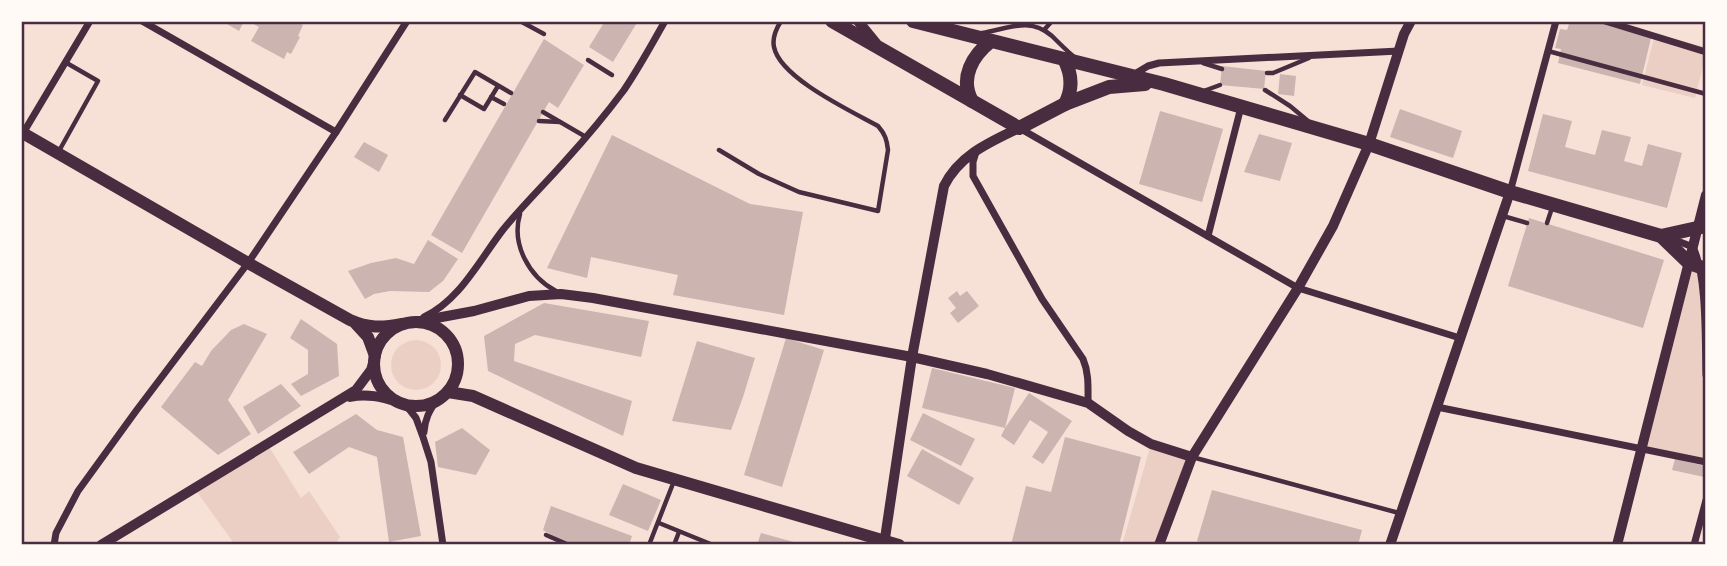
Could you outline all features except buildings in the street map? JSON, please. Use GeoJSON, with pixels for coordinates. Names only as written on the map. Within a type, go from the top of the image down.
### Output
{"type":"FeatureCollection","features":[{"type":"Feature","properties":{"kind":"main road"},"geometry":{"type":"LineString","coordinates":[[832,21],[972,101],[1012,131],[1065,104],[1110,87],[1164,84]]}},
{"type":"Feature","properties":{"kind":"main road"},"geometry":{"type":"LineString","coordinates":[[917,21],[1164,84],[1369,144],[1510,192],[1661,236],[1698,267]]}},
{"type":"Feature","properties":{"kind":"main road"},"geometry":{"type":"LineString","coordinates":[[972,101],[967,85],[968,73],[978,52],[991,41]]}},
{"type":"Feature","properties":{"kind":"main road"},"geometry":{"type":"LineString","coordinates":[[1064,60],[1069,68],[1071,83],[1065,104]]}},
{"type":"Feature","properties":{"kind":"main road"},"geometry":{"type":"LineString","coordinates":[[22,134],[353,321],[367,327],[384,328],[415,321],[428,323],[441,330],[451,340],[457,353],[455,380],[442,396],[425,405],[398,402],[387,394],[379,383],[375,356],[368,337],[353,321]]}},
{"type":"Feature","properties":{"kind":"main road"},"geometry":{"type":"LineString","coordinates":[[1661,236],[1702,227]]}},
{"type":"Feature","properties":{"kind":"main road"},"geometry":{"type":"LineString","coordinates":[[375,356],[380,343],[389,332],[401,324]]}},
{"type":"Feature","properties":{"kind":"main road"},"geometry":{"type":"LineString","coordinates":[[442,396],[473,396],[636,468],[884,543],[900,545]]}},
{"type":"Feature","properties":{"kind":"street"},"geometry":{"type":"LineString","coordinates":[[22,134],[90,21]]}},
{"type":"Feature","properties":{"kind":"street"},"geometry":{"type":"LineString","coordinates":[[142,21],[336,132]]}},
{"type":"Feature","properties":{"kind":"street"},"geometry":{"type":"LineString","coordinates":[[54,545],[56,533],[78,491],[248,263],[407,21]]}},
{"type":"Feature","properties":{"kind":"street"},"geometry":{"type":"LineString","coordinates":[[415,321],[429,315],[460,288],[502,231],[586,137],[625,88],[665,21]]}},
{"type":"Feature","properties":{"kind":"street"},"geometry":{"type":"LineString","coordinates":[[858,21],[880,48]]}},
{"type":"Feature","properties":{"kind":"street"},"geometry":{"type":"LineString","coordinates":[[1159,545],[1192,457],[1298,288],[1333,226],[1369,144],[1409,21]]}},
{"type":"Feature","properties":{"kind":"street"},"geometry":{"type":"LineString","coordinates":[[1390,545],[1510,192],[1556,21]]}},
{"type":"Feature","properties":{"kind":"street"},"geometry":{"type":"LineString","coordinates":[[1605,21],[1706,52]]}},
{"type":"Feature","properties":{"kind":"street"},"geometry":{"type":"LineString","coordinates":[[1131,76],[1159,63],[1399,51]]}},
{"type":"Feature","properties":{"kind":"street"},"geometry":{"type":"LineString","coordinates":[[1208,236],[1241,107]]}},
{"type":"Feature","properties":{"kind":"street"},"geometry":{"type":"LineString","coordinates":[[884,543],[912,357],[944,186],[949,175],[962,161],[977,149],[1012,131],[1208,236],[1298,288],[1460,338]]}},
{"type":"Feature","properties":{"kind":"street"},"geometry":{"type":"LineString","coordinates":[[977,149],[973,162],[974,176],[1042,299],[1083,359],[1088,378],[1088,403]]}},
{"type":"Feature","properties":{"kind":"street"},"geometry":{"type":"LineString","coordinates":[[1706,195],[1702,227],[1693,247],[1698,267],[1706,375]]}},
{"type":"Feature","properties":{"kind":"street"},"geometry":{"type":"LineString","coordinates":[[1661,236],[1693,247]]}},
{"type":"Feature","properties":{"kind":"street"},"geometry":{"type":"LineString","coordinates":[[1617,545],[1698,267]]}},
{"type":"Feature","properties":{"kind":"street"},"geometry":{"type":"LineString","coordinates":[[415,321],[529,296],[561,294],[593,298],[987,373],[1088,403],[1151,444],[1192,457]]}},
{"type":"Feature","properties":{"kind":"street"},"geometry":{"type":"LineString","coordinates":[[101,545],[356,390],[365,380],[375,356]]}},
{"type":"Feature","properties":{"kind":"street"},"geometry":{"type":"LineString","coordinates":[[423,436],[429,410],[442,396]]}},
{"type":"Feature","properties":{"kind":"street"},"geometry":{"type":"LineString","coordinates":[[344,398],[385,397],[409,409],[416,418],[431,462],[443,545]]}},
{"type":"Feature","properties":{"kind":"street"},"geometry":{"type":"LineString","coordinates":[[1437,407],[1706,463]]}},
{"type":"Feature","properties":{"kind":"street"},"geometry":{"type":"LineString","coordinates":[[1694,545],[1706,500]]}},
{"type":"Feature","properties":{"kind":"lane"},"geometry":{"type":"LineString","coordinates":[[520,21],[544,34]]}},
{"type":"Feature","properties":{"kind":"lane"},"geometry":{"type":"LineString","coordinates":[[719,150],[759,174],[799,192],[878,211],[888,150],[884,133],[878,126],[818,92],[791,73],[777,56],[774,47],[774,37],[781,21]]}},
{"type":"Feature","properties":{"kind":"lane"},"geometry":{"type":"LineString","coordinates":[[1044,30],[1052,21]]}},
{"type":"Feature","properties":{"kind":"lane"},"geometry":{"type":"LineString","coordinates":[[991,41],[1015,25]]}},
{"type":"Feature","properties":{"kind":"lane"},"geometry":{"type":"LineString","coordinates":[[959,32],[977,33],[1015,25],[1034,25],[1052,36],[1073,55],[1099,68]]}},
{"type":"Feature","properties":{"kind":"lane"},"geometry":{"type":"LineString","coordinates":[[1052,36],[1064,60]]}},
{"type":"Feature","properties":{"kind":"lane"},"geometry":{"type":"LineString","coordinates":[[1548,51],[1706,94]]}},
{"type":"Feature","properties":{"kind":"lane"},"geometry":{"type":"LineString","coordinates":[[1267,74],[1313,56]]}},
{"type":"Feature","properties":{"kind":"lane"},"geometry":{"type":"LineString","coordinates":[[588,60],[612,75]]}},
{"type":"Feature","properties":{"kind":"lane"},"geometry":{"type":"LineString","coordinates":[[1200,61],[1222,69]]}},
{"type":"Feature","properties":{"kind":"lane"},"geometry":{"type":"LineString","coordinates":[[57,153],[98,81],[65,62]]}},
{"type":"Feature","properties":{"kind":"lane"},"geometry":{"type":"LineString","coordinates":[[445,120],[475,72],[511,93]]}},
{"type":"Feature","properties":{"kind":"lane"},"geometry":{"type":"LineString","coordinates":[[1197,94],[1220,85]]}},
{"type":"Feature","properties":{"kind":"lane"},"geometry":{"type":"LineString","coordinates":[[460,95],[484,109],[498,86]]}},
{"type":"Feature","properties":{"kind":"lane"},"geometry":{"type":"LineString","coordinates":[[1265,90],[1320,130]]}},
{"type":"Feature","properties":{"kind":"lane"},"geometry":{"type":"LineString","coordinates":[[491,97],[504,104]]}},
{"type":"Feature","properties":{"kind":"lane"},"geometry":{"type":"LineString","coordinates":[[544,112],[586,137]]}},
{"type":"Feature","properties":{"kind":"lane"},"geometry":{"type":"LineString","coordinates":[[539,121],[561,122]]}},
{"type":"Feature","properties":{"kind":"lane"},"geometry":{"type":"LineString","coordinates":[[1547,223],[1553,205]]}},
{"type":"Feature","properties":{"kind":"lane"},"geometry":{"type":"LineString","coordinates":[[521,209],[517,237],[526,261],[541,280],[561,294]]}},
{"type":"Feature","properties":{"kind":"lane"},"geometry":{"type":"LineString","coordinates":[[1502,216],[1527,223]]}},
{"type":"Feature","properties":{"kind":"lane"},"geometry":{"type":"LineString","coordinates":[[1192,457],[1400,514]]}},
{"type":"Feature","properties":{"kind":"lane"},"geometry":{"type":"LineString","coordinates":[[649,545],[675,479]]}},
{"type":"Feature","properties":{"kind":"lane"},"geometry":{"type":"LineString","coordinates":[[659,523],[713,545]]}},
{"type":"Feature","properties":{"kind":"lane"},"geometry":{"type":"LineString","coordinates":[[674,545],[679,532]]}},
{"type":"Feature","properties":{"kind":"lane"},"geometry":{"type":"LineString","coordinates":[[546,535],[569,545]]}},
{"type":"Feature","properties":{"kind":"shaded area"},"geometry":{"type":"Polygon","coordinates":[[[1655,34],[1706,47],[1695,98],[1642,85],[1655,34]]]}},
{"type":"Feature","properties":{"kind":"shaded area"},"geometry":{"type":"Polygon","coordinates":[[[1689,263],[1700,268],[1706,375],[1706,462],[1643,449],[1689,263]]]}},
{"type":"Feature","properties":{"kind":"shaded area"},"geometry":{"type":"Polygon","coordinates":[[[416,340],[434,347],[441,365],[434,383],[416,390],[398,383],[391,365],[398,347],[416,340]]]}},
{"type":"Feature","properties":{"kind":"shaded area"},"geometry":{"type":"Polygon","coordinates":[[[1151,444],[1192,457],[1159,545],[1122,545],[1151,444]]]}},
{"type":"Feature","properties":{"kind":"shaded area"},"geometry":{"type":"Polygon","coordinates":[[[268,445],[301,498],[309,491],[340,537],[335,545],[235,545],[195,489],[268,445]]]}}]}
